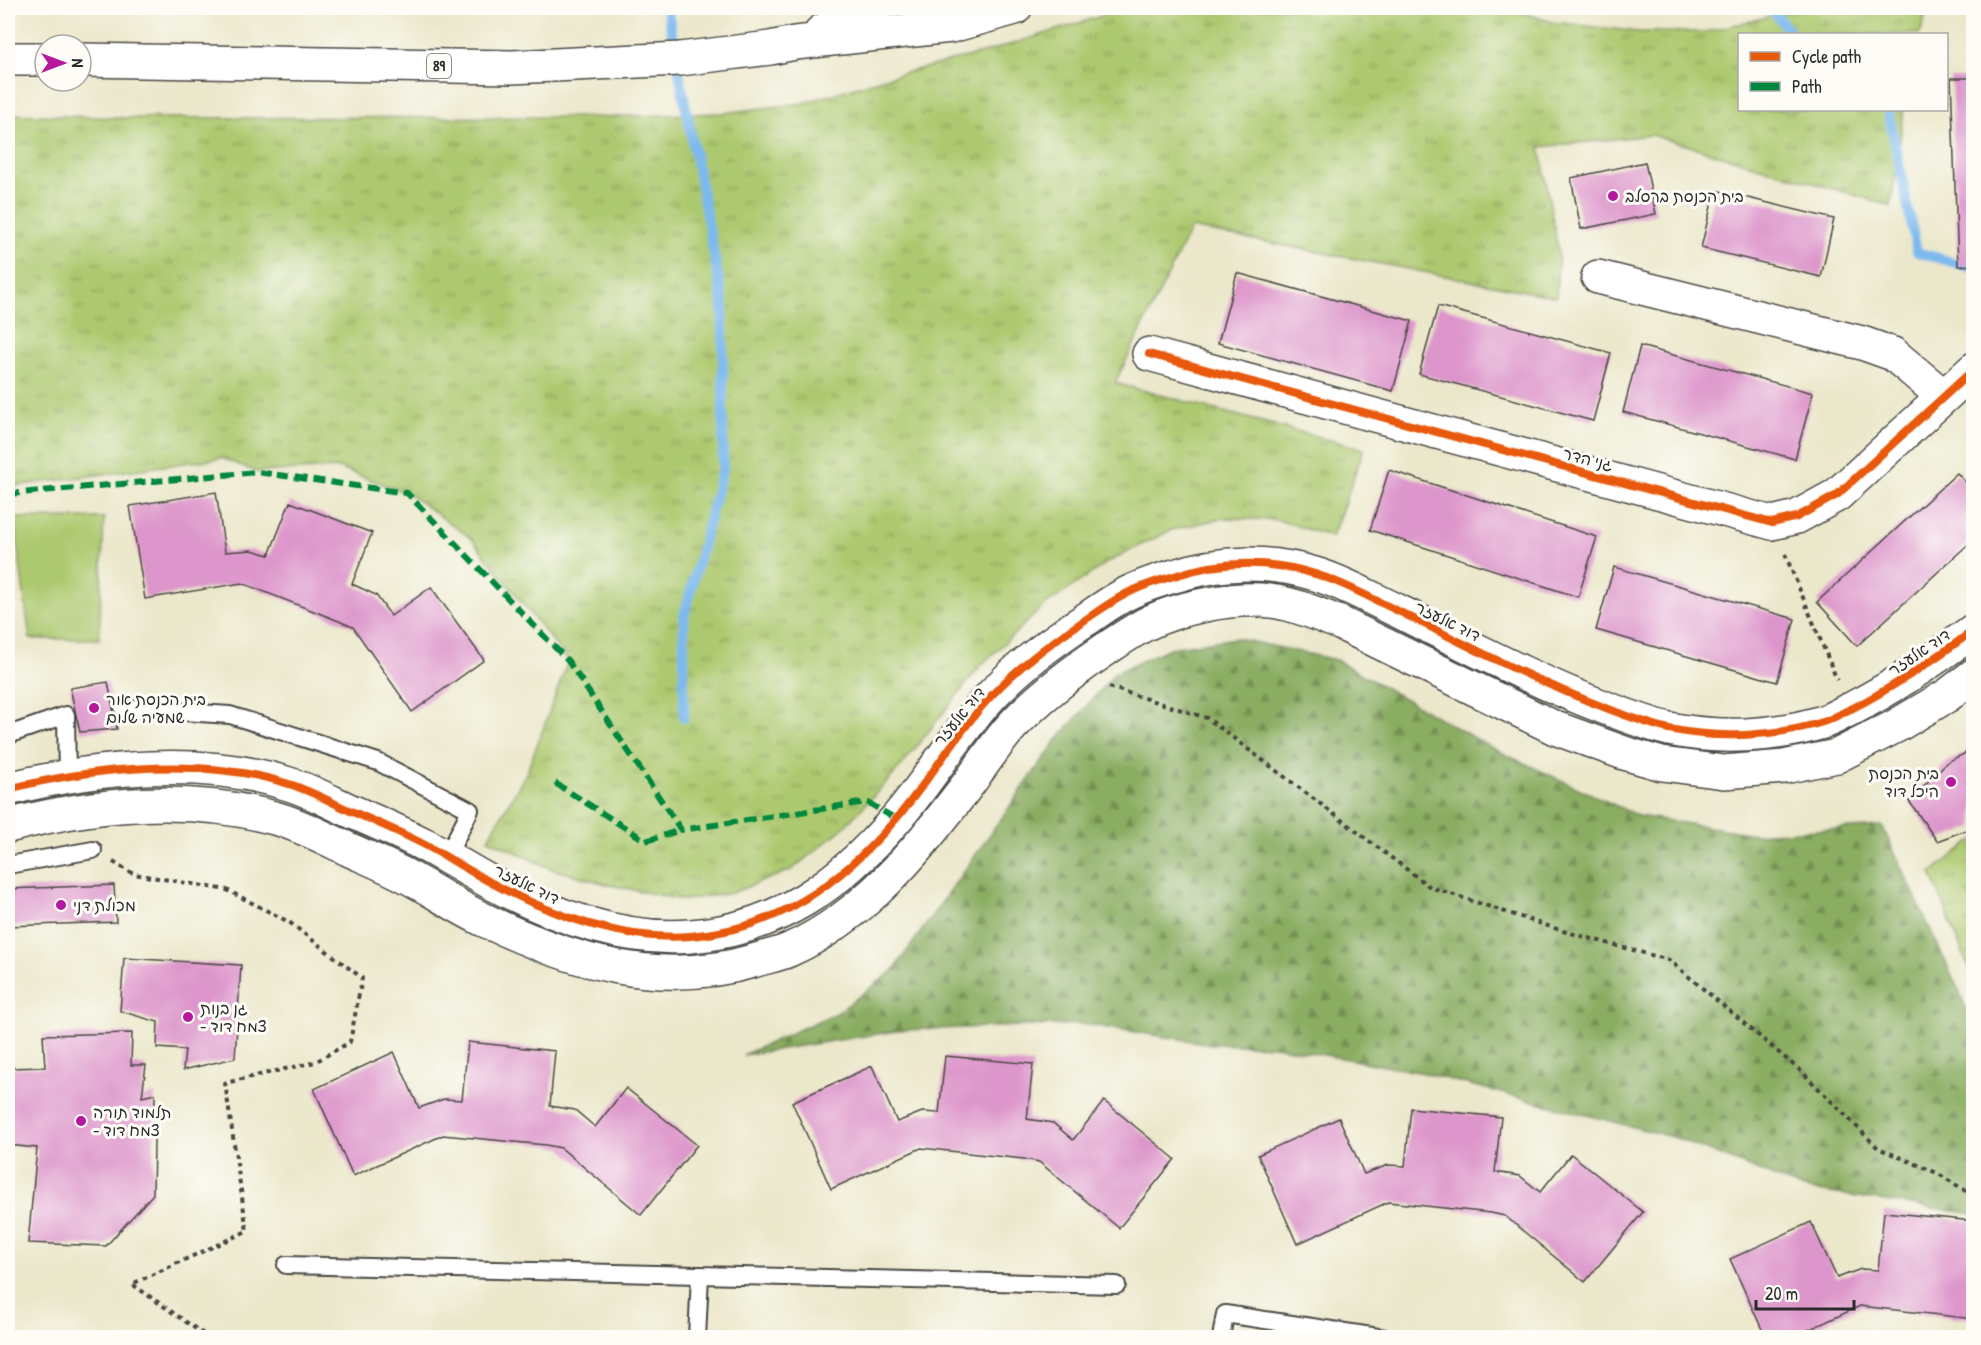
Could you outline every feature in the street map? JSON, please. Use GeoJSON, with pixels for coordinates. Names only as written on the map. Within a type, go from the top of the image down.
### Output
{"type":"FeatureCollection","features":[{"type":"Feature","properties":{"kind":"main road","name":"89"},"geometry":{"type":"LineString","coordinates":[[795,43],[875,8]]}},
{"type":"Feature","properties":{"kind":"main road","name":"89"},"geometry":{"type":"LineString","coordinates":[[93,60],[512,67],[680,59],[795,43],[951,26],[1016,8]]}},
{"type":"Feature","properties":{"kind":"main road"},"geometry":{"type":"LineString","coordinates":[[8,59],[33,59]]}},
{"type":"Feature","properties":{"kind":"main road"},"geometry":{"type":"LineString","coordinates":[[1598,277],[1862,344],[1893,354],[1943,396]]}},
{"type":"Feature","properties":{"kind":"main road","name":"גני הדר"},"geometry":{"type":"LineString","coordinates":[[1149,354],[1772,523]]}},
{"type":"Feature","properties":{"kind":"main road"},"geometry":{"type":"LineString","coordinates":[[1772,523],[1797,517],[1837,495],[1974,369]]}},
{"type":"Feature","properties":{"kind":"main road","name":"דוד אלעזר"},"geometry":{"type":"LineString","coordinates":[[8,789],[42,780],[122,770],[184,768],[237,772],[291,785],[423,844],[496,885],[559,915],[598,927],[639,935],[686,937],[722,932],[774,917],[810,898],[849,868],[896,819],[984,704],[1015,672],[1047,645],[1130,592],[1179,574],[1227,564],[1271,564],[1318,574],[1569,694],[1669,729],[1725,736],[1779,731],[1825,721],[1879,694],[1928,665],[1974,630]]}},
{"type":"Feature","properties":{"kind":"main road"},"geometry":{"type":"LineString","coordinates":[[8,826],[49,815],[125,806],[183,804],[231,809],[280,820],[318,835],[406,876],[480,918],[546,948],[590,962],[636,970],[688,973],[730,968],[787,951],[830,928],[873,895],[923,843],[1011,728],[1039,699],[1069,674],[1146,624],[1188,609],[1231,600],[1268,600],[1306,609],[1565,731],[1624,753],[1662,764],[1724,772],[1784,766],[1837,756],[1905,721],[1948,695],[1974,675]]}},
{"type":"Feature","properties":{"kind":"lane"},"geometry":{"type":"LineString","coordinates":[[123,708],[230,715],[378,762],[470,810],[447,857]]}},
{"type":"Feature","properties":{"kind":"lane"},"geometry":{"type":"LineString","coordinates":[[8,735],[66,715],[67,777]]}},
{"type":"Feature","properties":{"kind":"lane"},"geometry":{"type":"LineString","coordinates":[[8,865],[93,850]]}},
{"type":"Feature","properties":{"kind":"lane"},"geometry":{"type":"LineString","coordinates":[[286,1265],[1118,1285]]}},
{"type":"Feature","properties":{"kind":"lane"},"geometry":{"type":"LineString","coordinates":[[697,1338],[700,1275]]}},
{"type":"Feature","properties":{"kind":"lane"},"geometry":{"type":"LineString","coordinates":[[1221,1338],[1225,1314],[1385,1338]]}},
{"type":"Feature","properties":{"kind":"path"},"geometry":{"type":"LineString","coordinates":[[1772,523],[1850,709]]}},
{"type":"Feature","properties":{"kind":"path"},"geometry":{"type":"LineString","coordinates":[[1069,674],[1207,718],[1430,887],[1563,931],[1669,960],[1803,1073],[1878,1148],[1937,1173],[1974,1196]]}},
{"type":"Feature","properties":{"kind":"path"},"geometry":{"type":"LineString","coordinates":[[134,874],[227,890],[289,922],[362,978],[350,1042],[315,1062],[225,1083],[246,1231],[132,1284],[209,1338]]}},
{"type":"Feature","properties":{"kind":"green space"},"geometry":{"type":"Polygon","coordinates":[[[1127,8],[1509,8],[1552,22],[1639,32],[1705,32],[1804,8],[1928,8],[1920,33],[1738,33],[1738,111],[1904,111],[1891,206],[1652,135],[1540,147],[1559,255],[1556,297],[1191,228],[1115,383],[1364,449],[1332,537],[1278,520],[1223,518],[1171,530],[1108,562],[1044,606],[981,665],[898,770],[842,829],[791,870],[732,893],[683,900],[610,885],[549,868],[488,839],[527,772],[568,661],[472,539],[407,493],[339,468],[257,472],[222,458],[8,487],[8,114],[118,118],[607,117],[722,113],[804,103],[885,78],[986,52],[1127,8]]]}},
{"type":"Feature","properties":{"kind":"green space"},"geometry":{"type":"Polygon","coordinates":[[[14,518],[104,518],[99,639],[30,639],[14,518]]]}},
{"type":"Feature","properties":{"kind":"green space"},"geometry":{"type":"Polygon","coordinates":[[[1236,638],[1336,660],[1496,750],[1638,816],[1754,834],[1882,826],[1960,993],[1973,1027],[1973,1214],[1804,1189],[1676,1138],[1424,1073],[1274,1046],[1211,1044],[1084,1024],[903,1030],[743,1055],[838,1012],[893,971],[1057,740],[1115,673],[1170,648],[1236,638]]]}},
{"type":"Feature","properties":{"kind":"green space"},"geometry":{"type":"Polygon","coordinates":[[[1973,840],[1973,979],[1931,873],[1973,840]]]}},
{"type":"Feature","properties":{"kind":"building"},"geometry":{"type":"Polygon","coordinates":[[[1951,78],[1974,78],[1974,265],[1958,266],[1951,78]]]}},
{"type":"Feature","properties":{"kind":"building","name":"בית הכנסת ברסלב"},"geometry":{"type":"Polygon","coordinates":[[[1645,162],[1656,214],[1581,229],[1571,178],[1645,162]]]}},
{"type":"Feature","properties":{"kind":"building"},"geometry":{"type":"Polygon","coordinates":[[[1715,190],[1834,219],[1821,277],[1701,248],[1715,190]]]}},
{"type":"Feature","properties":{"kind":"building"},"geometry":{"type":"Polygon","coordinates":[[[1237,273],[1412,321],[1393,391],[1218,343],[1237,273]]]}},
{"type":"Feature","properties":{"kind":"building"},"geometry":{"type":"Polygon","coordinates":[[[1438,306],[1611,353],[1593,421],[1419,374],[1438,306]]]}},
{"type":"Feature","properties":{"kind":"building"},"geometry":{"type":"Polygon","coordinates":[[[1640,346],[1813,393],[1795,459],[1623,412],[1640,346]]]}},
{"type":"Feature","properties":{"kind":"building"},"geometry":{"type":"Polygon","coordinates":[[[1389,470],[1597,537],[1578,597],[1370,530],[1389,470]]]}},
{"type":"Feature","properties":{"kind":"building"},"geometry":{"type":"Polygon","coordinates":[[[1957,473],[1974,491],[1974,539],[1857,646],[1817,602],[1957,473]]]}},
{"type":"Feature","properties":{"kind":"building"},"geometry":{"type":"Polygon","coordinates":[[[216,492],[225,552],[252,550],[269,555],[290,502],[372,533],[352,584],[376,595],[391,616],[431,587],[484,660],[412,712],[353,627],[339,621],[242,583],[145,599],[130,506],[216,492]]]}},
{"type":"Feature","properties":{"kind":"building"},"geometry":{"type":"Polygon","coordinates":[[[1614,567],[1795,619],[1777,682],[1596,630],[1614,567]]]}},
{"type":"Feature","properties":{"kind":"building","name":"בית הכנסת אור שמעיה שלום"},"geometry":{"type":"Polygon","coordinates":[[[108,682],[117,729],[80,732],[70,688],[108,682]]]}},
{"type":"Feature","properties":{"kind":"building","name":"בית הכנסת היכל דוד"},"geometry":{"type":"Polygon","coordinates":[[[1974,749],[1974,827],[1937,841],[1909,801],[1947,762],[1974,749]]]}},
{"type":"Feature","properties":{"kind":"building","name":"מכולת דני"},"geometry":{"type":"Polygon","coordinates":[[[114,885],[116,922],[8,926],[8,889],[114,885]]]}},
{"type":"Feature","properties":{"kind":"building","name":"גן בנות - צמח דוד"},"geometry":{"type":"Polygon","coordinates":[[[124,958],[241,965],[235,1058],[183,1070],[185,1050],[157,1048],[158,1022],[120,1011],[124,958]]]}},
{"type":"Feature","properties":{"kind":"building","name":"תלמוד תורה - צמח דוד"},"geometry":{"type":"Polygon","coordinates":[[[132,1033],[131,1065],[146,1065],[142,1097],[155,1094],[153,1194],[106,1246],[28,1243],[37,1148],[8,1145],[8,1068],[45,1067],[43,1035],[132,1033]]]}},
{"type":"Feature","properties":{"kind":"building"},"geometry":{"type":"Polygon","coordinates":[[[468,1042],[555,1051],[550,1106],[575,1110],[595,1127],[626,1088],[697,1145],[641,1215],[561,1148],[546,1145],[443,1135],[353,1176],[314,1089],[394,1052],[419,1108],[444,1099],[462,1100],[468,1042]]]}},
{"type":"Feature","properties":{"kind":"building"},"geometry":{"type":"Polygon","coordinates":[[[945,1056],[1033,1064],[1027,1119],[1053,1123],[1073,1140],[1104,1101],[1175,1159],[1119,1228],[1039,1162],[1024,1159],[921,1148],[831,1189],[792,1102],[872,1066],[897,1122],[922,1112],[939,1113],[945,1056]]]}},
{"type":"Feature","properties":{"kind":"building"},"geometry":{"type":"Polygon","coordinates":[[[1411,1108],[1501,1117],[1495,1172],[1520,1176],[1540,1192],[1571,1154],[1643,1212],[1585,1282],[1505,1216],[1491,1213],[1388,1202],[1297,1244],[1258,1155],[1339,1118],[1364,1174],[1388,1165],[1405,1166],[1411,1108]]]}},
{"type":"Feature","properties":{"kind":"building"},"geometry":{"type":"Polygon","coordinates":[[[1884,1212],[1973,1221],[1967,1276],[1974,1277],[1974,1319],[1860,1306],[1791,1338],[1766,1338],[1730,1259],[1811,1222],[1837,1278],[1861,1269],[1878,1270],[1884,1212]]]}},
{"type":"Feature","properties":{"kind":"waterway"},"geometry":{"type":"LineString","coordinates":[[667,8],[723,302],[723,467],[684,616],[684,718]]}},
{"type":"Feature","properties":{"kind":"waterway"},"geometry":{"type":"LineString","coordinates":[[1770,8],[1791,33]]}},
{"type":"Feature","properties":{"kind":"waterway"},"geometry":{"type":"LineString","coordinates":[[1888,111],[1917,252],[1974,268]]}},
{"type":"Feature","properties":{"kind":"marked path"},"geometry":{"type":"LineString","coordinates":[[8,494],[257,472],[407,493],[568,661],[681,830],[867,802],[896,819]]}},
{"type":"Feature","properties":{"kind":"marked path"},"geometry":{"type":"LineString","coordinates":[[555,783],[646,841],[681,830]]}},
{"type":"Feature","properties":{"kind":"cycle path"},"geometry":{"type":"LineString","coordinates":[[1149,354],[1772,523],[1797,517],[1837,495],[1974,369]]}},
{"type":"Feature","properties":{"kind":"cycle path"},"geometry":{"type":"LineString","coordinates":[[8,789],[77,775],[150,768],[223,770],[258,776],[300,788],[397,831],[513,894],[562,915],[587,924],[639,935],[691,936],[722,932],[752,924],[779,913],[829,883],[853,864],[896,819],[972,719],[1018,669],[1120,597],[1163,579],[1191,571],[1244,564],[1280,566],[1325,577],[1500,662],[1579,697],[1653,725],[1707,734],[1746,735],[1785,731],[1827,721],[1900,681],[1974,630]]}},
{"type":"Feature","properties":{"kind":"place","name":"בית הכנסת ברסלב"},"geometry":{"type":"Point","coordinates":[1613,196]}},
{"type":"Feature","properties":{"kind":"place","name":"בית הכנסת אור שמעיה שלום"},"geometry":{"type":"Point","coordinates":[94,708]}},
{"type":"Feature","properties":{"kind":"place","name":"בית הכנסת היכל דוד"},"geometry":{"type":"Point","coordinates":[1951,782]}},
{"type":"Feature","properties":{"kind":"place","name":"מכולת דני"},"geometry":{"type":"Point","coordinates":[61,905]}},
{"type":"Feature","properties":{"kind":"place","name":"גן בנות - צמח דוד"},"geometry":{"type":"Point","coordinates":[188,1017]}},
{"type":"Feature","properties":{"kind":"place","name":"תלמוד תורה - צמח דוד"},"geometry":{"type":"Point","coordinates":[81,1121]}}]}
